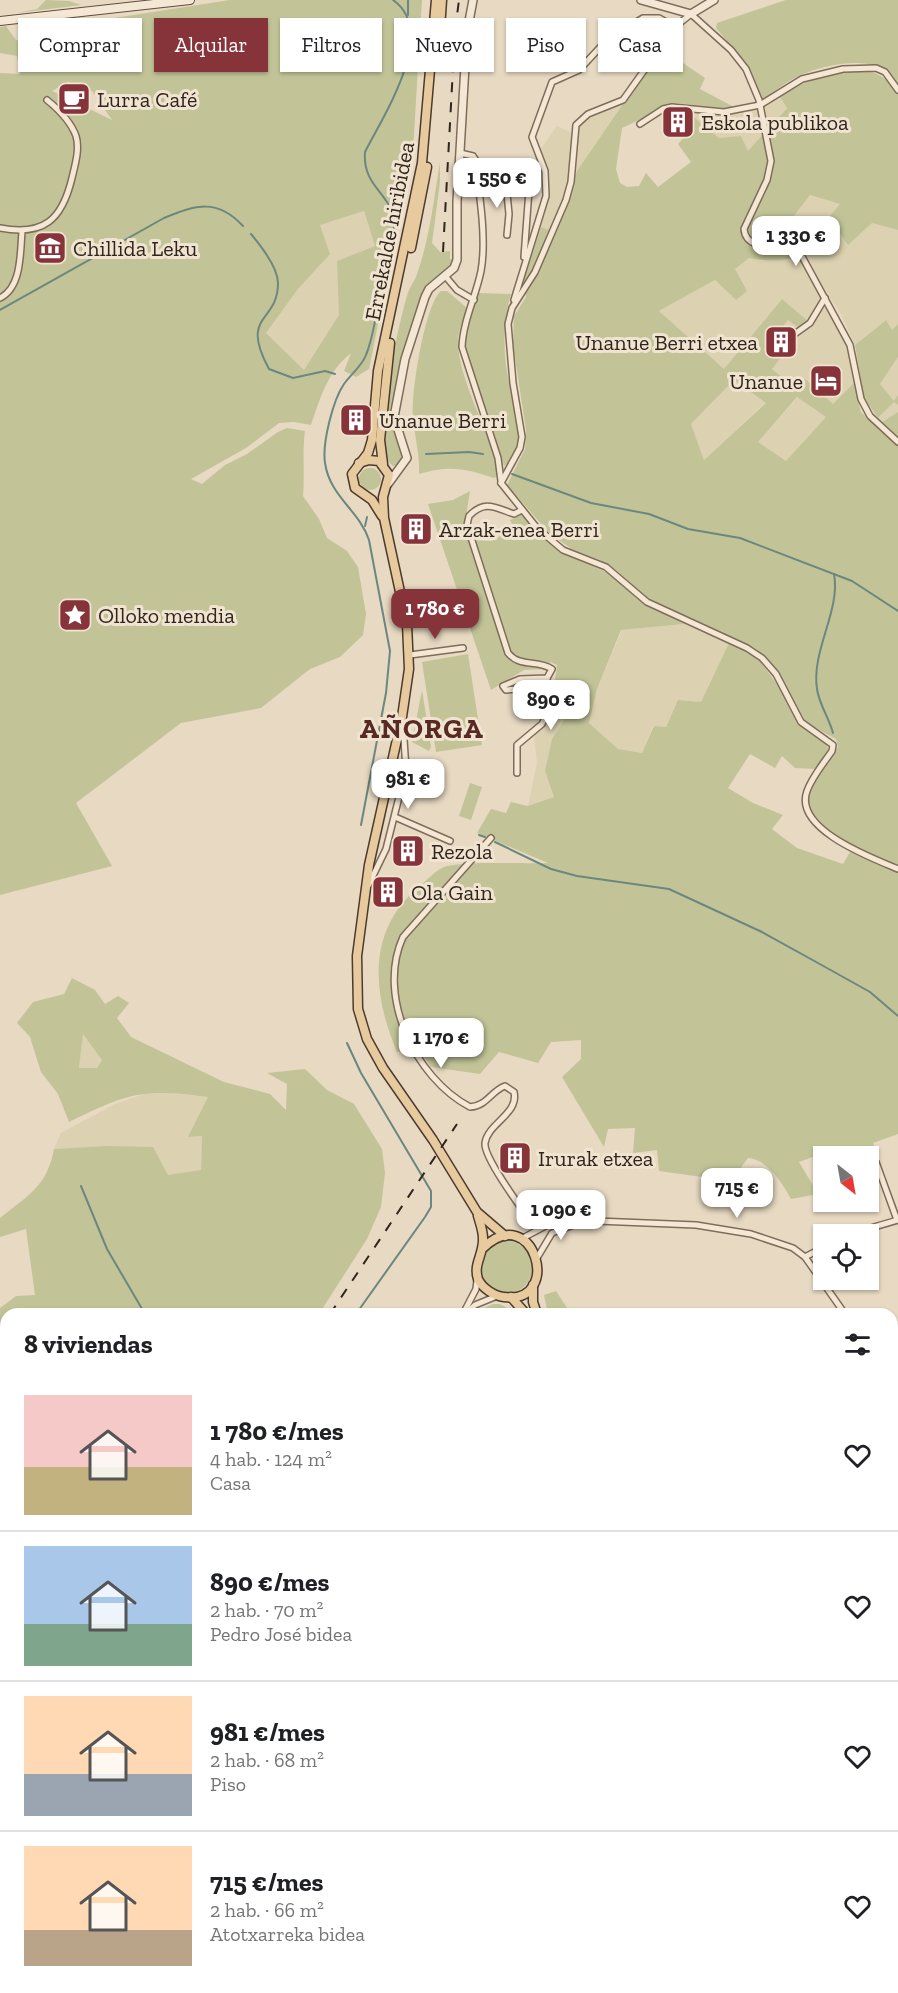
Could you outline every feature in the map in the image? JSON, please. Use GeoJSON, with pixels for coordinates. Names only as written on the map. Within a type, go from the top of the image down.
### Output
{"type":"FeatureCollection","features":[{"type":"Feature","properties":{"kind":"main road"},"geometry":{"type":"LineString","coordinates":[[0,21],[190,0]]}},
{"type":"Feature","properties":{"kind":"main road","name":"Errekalde hiribidea"},"geometry":{"type":"LineString","coordinates":[[359,464],[368,453],[372,440],[378,371],[422,163],[436,0]]}},
{"type":"Feature","properties":{"kind":"main road","name":"Errekalde hiribidea"},"geometry":{"type":"LineString","coordinates":[[385,467],[380,440],[384,378],[430,152],[442,0]]}},
{"type":"Feature","properties":{"kind":"main road"},"geometry":{"type":"LineString","coordinates":[[384,518],[372,500],[355,488],[352,479],[359,464],[374,460],[385,467],[387,486],[383,497],[384,518],[407,624],[410,655],[402,717],[365,893],[356,985],[363,1029],[383,1068],[451,1167],[477,1212],[482,1230],[482,1249],[477,1261],[477,1273],[482,1284],[498,1296],[511,1297],[522,1294],[533,1285]]}},
{"type":"Feature","properties":{"kind":"main road"},"geometry":{"type":"LineString","coordinates":[[365,496],[378,495],[387,486]]}},
{"type":"Feature","properties":{"kind":"main road"},"geometry":{"type":"LineString","coordinates":[[477,1212],[505,1236]]}},
{"type":"Feature","properties":{"kind":"main road"},"geometry":{"type":"LineString","coordinates":[[482,1249],[492,1240],[505,1236],[520,1239],[530,1245],[537,1258],[538,1271],[533,1285],[536,1308]]}},
{"type":"Feature","properties":{"kind":"main road"},"geometry":{"type":"LineString","coordinates":[[511,1297],[521,1308]]}},
{"type":"Feature","properties":{"kind":"street"},"geometry":{"type":"LineString","coordinates":[[387,486],[407,458],[394,417],[405,360],[429,289],[446,277],[458,260],[457,213],[460,153],[467,32],[473,0]]}},
{"type":"Feature","properties":{"kind":"street"},"geometry":{"type":"LineString","coordinates":[[641,0],[691,14],[731,50],[755,87],[771,161],[767,180],[744,229],[745,236],[748,241],[759,245],[798,249],[850,345],[861,399],[870,416],[898,442]]}},
{"type":"Feature","properties":{"kind":"street"},"geometry":{"type":"LineString","coordinates":[[683,20],[714,0]]}},
{"type":"Feature","properties":{"kind":"street"},"geometry":{"type":"LineString","coordinates":[[501,483],[520,448],[522,437],[508,324],[546,196],[545,171],[532,137],[552,82],[579,70],[598,50]]}},
{"type":"Feature","properties":{"kind":"street"},"geometry":{"type":"LineString","coordinates":[[640,124],[672,107],[724,112],[760,105],[802,79],[843,69],[876,68],[885,72],[898,90]]}},
{"type":"Feature","properties":{"kind":"street"},"geometry":{"type":"LineString","coordinates":[[512,308],[535,272],[566,200],[571,182],[576,125],[588,114],[623,100],[643,72]]}},
{"type":"Feature","properties":{"kind":"street"},"geometry":{"type":"LineString","coordinates":[[0,228],[22,232],[46,225],[54,219],[68,195],[74,170],[76,137],[58,109],[47,100]]}},
{"type":"Feature","properties":{"kind":"street"},"geometry":{"type":"LineString","coordinates":[[460,153],[475,159],[483,245],[482,268],[462,334],[462,347],[498,458],[501,483],[537,528],[563,550],[606,567],[647,602],[747,648],[762,658],[776,674],[801,722],[833,745],[832,751],[807,792],[806,808],[814,822],[861,853],[898,869]]}},
{"type":"Feature","properties":{"kind":"street"},"geometry":{"type":"LineString","coordinates":[[479,190],[498,186],[500,181],[497,165],[500,162],[504,163],[509,214],[507,235]]}},
{"type":"Feature","properties":{"kind":"street"},"geometry":{"type":"LineString","coordinates":[[523,270],[530,190],[526,166]]}},
{"type":"Feature","properties":{"kind":"street"},"geometry":{"type":"LineString","coordinates":[[0,298],[12,289],[16,279],[22,232]]}},
{"type":"Feature","properties":{"kind":"street"},"geometry":{"type":"LineString","coordinates":[[446,277],[457,290],[474,300]]}},
{"type":"Feature","properties":{"kind":"street"},"geometry":{"type":"LineString","coordinates":[[796,333],[810,322],[825,298]]}},
{"type":"Feature","properties":{"kind":"street"},"geometry":{"type":"LineString","coordinates":[[385,467],[400,469]]}},
{"type":"Feature","properties":{"kind":"street"},"geometry":{"type":"LineString","coordinates":[[517,773],[517,745],[542,724],[547,714],[547,678],[552,669],[545,664],[522,663],[513,659],[508,653],[467,525],[469,516],[482,506],[495,506],[514,514],[522,510]]}},
{"type":"Feature","properties":{"kind":"street"},"geometry":{"type":"LineString","coordinates":[[410,655],[463,648]]}},
{"type":"Feature","properties":{"kind":"street"},"geometry":{"type":"LineString","coordinates":[[524,694],[519,689],[506,690],[503,686],[520,679],[547,678]]}},
{"type":"Feature","properties":{"kind":"street"},"geometry":{"type":"LineString","coordinates":[[365,893],[386,849],[407,761],[402,717]]}},
{"type":"Feature","properties":{"kind":"street"},"geometry":{"type":"LineString","coordinates":[[395,817],[450,841]]}},
{"type":"Feature","properties":{"kind":"street"},"geometry":{"type":"LineString","coordinates":[[491,838],[403,937],[396,960],[396,997],[401,1019],[417,1055],[446,1092],[470,1107],[486,1102],[505,1086],[514,1092],[512,1107],[487,1139],[486,1150],[514,1199],[537,1230]]}},
{"type":"Feature","properties":{"kind":"street"},"geometry":{"type":"LineString","coordinates":[[879,1170],[898,1220],[879,1226]]}},
{"type":"Feature","properties":{"kind":"street"},"geometry":{"type":"LineString","coordinates":[[520,1239],[527,1238],[537,1230],[555,1222],[677,1223],[720,1227],[777,1242],[805,1257],[841,1308]]}},
{"type":"Feature","properties":{"kind":"street"},"geometry":{"type":"LineString","coordinates":[[537,1258],[552,1233],[584,1222]]}},
{"type":"Feature","properties":{"kind":"street"},"geometry":{"type":"LineString","coordinates":[[805,1257],[813,1253]]}},
{"type":"Feature","properties":{"kind":"street"},"geometry":{"type":"LineString","coordinates":[[467,1308],[476,1288],[477,1273]]}},
{"type":"Feature","properties":{"kind":"street"},"geometry":{"type":"LineString","coordinates":[[472,1308],[498,1296]]}},
{"type":"Feature","properties":{"kind":"shaded area"},"geometry":{"type":"Polygon","coordinates":[[[780,97],[787,107],[748,152],[719,138],[689,113],[737,114],[764,108],[780,97]]]}},
{"type":"Feature","properties":{"kind":"shaded area"},"geometry":{"type":"Polygon","coordinates":[[[623,103],[577,171],[555,233],[541,227],[549,197],[546,164],[541,149],[557,126],[572,133],[589,116],[623,103]]]}},
{"type":"Feature","properties":{"kind":"shaded area"},"geometry":{"type":"Polygon","coordinates":[[[810,195],[841,204],[872,223],[898,230],[898,324],[892,330],[885,320],[855,345],[841,314],[818,279],[807,253],[786,226],[810,195]]]}},
{"type":"Feature","properties":{"kind":"shaded area"},"geometry":{"type":"Polygon","coordinates":[[[364,211],[375,246],[337,261],[340,315],[304,370],[266,333],[298,289],[329,254],[319,225],[364,211]]]}},
{"type":"Feature","properties":{"kind":"shaded area"},"geometry":{"type":"Polygon","coordinates":[[[800,257],[837,321],[852,358],[854,383],[833,404],[793,386],[771,368],[768,344],[788,320],[803,331],[782,299],[724,370],[659,311],[715,280],[736,300],[735,269],[749,258],[762,261],[800,257]]]}},
{"type":"Feature","properties":{"kind":"shaded area"},"geometry":{"type":"Polygon","coordinates":[[[898,357],[898,395],[894,402],[880,384],[898,357]]]}},
{"type":"Feature","properties":{"kind":"shaded area"},"geometry":{"type":"Polygon","coordinates":[[[734,380],[766,402],[704,460],[691,424],[734,380]]]}},
{"type":"Feature","properties":{"kind":"shaded area"},"geometry":{"type":"Polygon","coordinates":[[[798,397],[826,417],[786,462],[758,442],[798,397]]]}},
{"type":"Feature","properties":{"kind":"shaded area"},"geometry":{"type":"Polygon","coordinates":[[[894,402],[898,405],[898,412],[882,422],[878,418],[894,402]]]}},
{"type":"Feature","properties":{"kind":"shaded area"},"geometry":{"type":"Polygon","coordinates":[[[684,624],[729,643],[701,702],[678,700],[666,727],[653,726],[642,753],[618,749],[589,723],[597,689],[622,630],[684,624]]]}},
{"type":"Feature","properties":{"kind":"shaded area"},"geometry":{"type":"Polygon","coordinates":[[[573,680],[584,687],[552,739],[554,797],[528,806],[537,763],[534,735],[545,724],[548,681],[573,680]]]}},
{"type":"Feature","properties":{"kind":"shaded area"},"geometry":{"type":"Polygon","coordinates":[[[83,1033],[102,1060],[97,1068],[79,1068],[83,1033]]]}},
{"type":"Feature","properties":{"kind":"shaded area"},"geometry":{"type":"Polygon","coordinates":[[[153,1091],[209,1097],[189,1137],[202,1136],[201,1171],[168,1175],[106,1146],[54,1149],[61,1133],[115,1104],[153,1091]]]}},
{"type":"Feature","properties":{"kind":"green space"},"geometry":{"type":"Polygon","coordinates":[[[46,0],[69,1],[81,5],[17,13],[37,9],[46,0]]]}},
{"type":"Feature","properties":{"kind":"green space"},"geometry":{"type":"Polygon","coordinates":[[[230,0],[422,0],[421,18],[394,18],[394,72],[418,72],[413,151],[369,369],[356,377],[344,371],[351,353],[336,368],[331,377],[311,425],[294,422],[279,423],[246,448],[191,479],[202,484],[225,465],[247,454],[287,428],[305,431],[303,496],[319,519],[327,538],[347,551],[358,567],[366,614],[363,635],[340,657],[310,669],[261,708],[181,723],[76,803],[112,866],[0,895],[0,73],[20,74],[20,72],[142,72],[142,18],[114,18],[230,0]],[[68,82],[52,91],[112,120],[92,91],[68,82]],[[364,211],[320,225],[330,254],[298,289],[266,333],[304,370],[339,315],[337,261],[375,246],[364,211]]]}},
{"type":"Feature","properties":{"kind":"green space"},"geometry":{"type":"Polygon","coordinates":[[[786,0],[898,0],[898,84],[890,74],[879,67],[867,64],[839,64],[801,75],[762,100],[749,67],[716,28],[717,23],[786,0]]]}},
{"type":"Feature","properties":{"kind":"green space"},"geometry":{"type":"Polygon","coordinates":[[[6,26],[18,40],[18,62],[17,56],[0,53],[0,27],[6,26]]]}},
{"type":"Feature","properties":{"kind":"green space"},"geometry":{"type":"Polygon","coordinates":[[[683,63],[705,78],[700,89],[734,107],[722,108],[675,103],[622,128],[616,169],[620,183],[627,187],[639,186],[646,173],[658,187],[691,162],[678,144],[691,130],[689,113],[719,138],[741,136],[748,151],[787,108],[780,97],[825,75],[842,70],[874,73],[887,81],[898,95],[898,230],[872,223],[848,245],[829,217],[840,204],[810,195],[786,226],[807,253],[779,260],[749,258],[735,269],[747,291],[736,300],[715,280],[659,311],[724,369],[782,299],[810,323],[803,331],[788,320],[768,344],[782,356],[772,369],[793,386],[805,379],[833,404],[854,383],[861,412],[898,446],[898,866],[841,840],[816,819],[809,808],[811,789],[838,747],[836,739],[806,723],[780,676],[767,658],[755,648],[718,634],[646,597],[616,570],[600,560],[573,550],[549,533],[507,485],[525,449],[526,430],[513,345],[514,316],[526,297],[524,278],[541,227],[556,233],[577,171],[645,72],[683,72],[683,63]],[[734,380],[691,424],[704,460],[766,403],[734,380]],[[797,397],[758,442],[786,461],[826,417],[797,397]]]}},
{"type":"Feature","properties":{"kind":"green space"},"geometry":{"type":"Polygon","coordinates":[[[440,162],[440,182],[432,243],[440,252],[450,251],[450,259],[453,259],[448,270],[425,290],[402,364],[391,414],[402,459],[398,465],[393,466],[386,456],[384,437],[388,386],[403,310],[426,244],[440,162]]]}},
{"type":"Feature","properties":{"kind":"green space"},"geometry":{"type":"Polygon","coordinates":[[[441,291],[447,291],[467,308],[460,327],[459,355],[495,459],[498,476],[494,478],[457,469],[439,469],[419,474],[413,415],[414,388],[425,330],[435,299],[441,291]]]}},
{"type":"Feature","properties":{"kind":"green space"},"geometry":{"type":"Polygon","coordinates":[[[478,293],[511,294],[506,317],[505,352],[519,432],[514,454],[504,466],[465,351],[466,335],[478,293]]]}},
{"type":"Feature","properties":{"kind":"green space"},"geometry":{"type":"Polygon","coordinates":[[[886,320],[892,330],[898,324],[898,357],[880,384],[894,401],[898,395],[898,405],[894,402],[878,418],[864,398],[855,345],[886,320]]]}},
{"type":"Feature","properties":{"kind":"green space"},"geometry":{"type":"Polygon","coordinates":[[[898,412],[898,438],[882,422],[898,412]]]}},
{"type":"Feature","properties":{"kind":"green space"},"geometry":{"type":"Polygon","coordinates":[[[366,468],[374,468],[381,475],[381,483],[374,490],[366,490],[359,483],[359,475],[366,468]]]}},
{"type":"Feature","properties":{"kind":"green space"},"geometry":{"type":"Polygon","coordinates":[[[470,491],[465,523],[468,540],[492,541],[514,528],[510,520],[521,515],[563,552],[612,575],[636,598],[684,624],[621,630],[597,689],[589,723],[618,749],[642,753],[654,726],[666,727],[678,700],[701,702],[729,643],[751,653],[759,660],[781,689],[798,722],[806,730],[825,740],[829,752],[816,769],[795,768],[782,756],[775,768],[750,754],[728,788],[753,803],[783,815],[772,829],[797,848],[843,864],[850,852],[898,872],[898,1134],[873,1143],[874,1146],[813,1146],[813,1157],[799,1162],[813,1186],[813,1195],[791,1199],[768,1167],[755,1159],[748,1158],[731,1181],[659,1171],[657,1150],[633,1153],[635,1128],[608,1129],[604,1147],[562,1077],[581,1059],[581,1040],[551,1042],[538,1063],[499,1052],[480,1074],[431,1067],[419,1049],[397,1052],[382,1007],[379,985],[379,963],[383,942],[391,921],[403,902],[444,867],[458,864],[548,863],[477,833],[491,809],[506,813],[511,802],[528,806],[554,797],[545,771],[552,739],[584,688],[573,680],[555,681],[557,665],[550,662],[548,669],[524,670],[491,690],[428,504],[453,500],[470,491]]]}},
{"type":"Feature","properties":{"kind":"green space"},"geometry":{"type":"Polygon","coordinates":[[[468,654],[482,745],[436,752],[422,662],[468,654]]]}},
{"type":"Feature","properties":{"kind":"green space"},"geometry":{"type":"Polygon","coordinates":[[[422,690],[431,747],[429,751],[412,742],[422,690]]]}},
{"type":"Feature","properties":{"kind":"green space"},"geometry":{"type":"Polygon","coordinates":[[[470,783],[482,787],[471,820],[459,816],[470,783]]]}},
{"type":"Feature","properties":{"kind":"green space"},"geometry":{"type":"Polygon","coordinates":[[[72,978],[95,990],[105,1004],[118,996],[129,1003],[117,1018],[131,1037],[224,1082],[270,1094],[286,1110],[287,1084],[267,1073],[305,1069],[327,1090],[354,1104],[382,1149],[385,1173],[381,1207],[367,1239],[323,1308],[0,1308],[16,1296],[35,1295],[26,1229],[0,1237],[0,1218],[27,1197],[41,1182],[51,1162],[54,1149],[106,1146],[153,1147],[168,1175],[201,1170],[202,1136],[188,1137],[208,1097],[167,1093],[136,1095],[106,1105],[69,1122],[58,1094],[41,1072],[30,1037],[17,1023],[33,1002],[64,994],[72,978]],[[83,1034],[79,1068],[97,1068],[102,1060],[83,1034]]]}},
{"type":"Feature","properties":{"kind":"green space"},"geometry":{"type":"Polygon","coordinates":[[[507,1241],[517,1243],[525,1249],[531,1257],[533,1267],[531,1277],[525,1285],[517,1291],[507,1293],[497,1291],[489,1285],[483,1277],[481,1267],[483,1257],[489,1249],[497,1243],[507,1241]]]}},
{"type":"Feature","properties":{"kind":"green space"},"geometry":{"type":"Polygon","coordinates":[[[556,1291],[567,1308],[547,1308],[544,1295],[556,1291]]]}},
{"type":"Feature","properties":{"kind":"green space"},"geometry":{"type":"Polygon","coordinates":[[[500,1304],[507,1308],[485,1308],[500,1304]]]}},
{"type":"Feature","properties":{"kind":"waterway"},"geometry":{"type":"LineString","coordinates":[[361,825],[386,693],[390,651],[369,540],[359,520],[333,485],[328,475],[325,455],[329,422],[336,400],[344,384],[362,363],[368,349],[392,245],[393,215],[368,175],[365,152],[394,97],[409,53],[411,32],[406,14],[393,0]]}},
{"type":"Feature","properties":{"kind":"waterway"},"geometry":{"type":"LineString","coordinates":[[408,0],[408,15]]}},
{"type":"Feature","properties":{"kind":"waterway"},"geometry":{"type":"LineString","coordinates":[[0,310],[176,213],[196,207],[215,208],[224,211],[243,226]]}},
{"type":"Feature","properties":{"kind":"waterway"},"geometry":{"type":"LineString","coordinates":[[251,234],[268,257],[275,270],[278,283],[272,306],[259,328],[258,338],[261,351],[269,369],[293,378],[325,371],[335,374]]}},
{"type":"Feature","properties":{"kind":"waterway"},"geometry":{"type":"LineString","coordinates":[[426,454],[469,452],[483,454]]}},
{"type":"Feature","properties":{"kind":"waterway"},"geometry":{"type":"LineString","coordinates":[[512,474],[591,503],[649,514],[688,529],[740,538],[852,581],[898,611]]}},
{"type":"Feature","properties":{"kind":"waterway"},"geometry":{"type":"LineString","coordinates":[[365,526],[367,517]]}},
{"type":"Feature","properties":{"kind":"waterway"},"geometry":{"type":"LineString","coordinates":[[833,733],[818,695],[816,675],[833,602],[834,574]]}},
{"type":"Feature","properties":{"kind":"waterway"},"geometry":{"type":"LineString","coordinates":[[479,835],[485,837]]}},
{"type":"Feature","properties":{"kind":"waterway"},"geometry":{"type":"LineString","coordinates":[[495,842],[551,869],[577,876],[669,889],[762,932],[818,963],[870,992],[898,1016]]}},
{"type":"Feature","properties":{"kind":"waterway"},"geometry":{"type":"LineString","coordinates":[[347,1043],[361,1073],[431,1191],[431,1207],[425,1217],[360,1308]]}},
{"type":"Feature","properties":{"kind":"waterway"},"geometry":{"type":"LineString","coordinates":[[81,1186],[107,1249],[141,1308]]}},
{"type":"Feature","properties":{"kind":"railway"},"geometry":{"type":"LineString","coordinates":[[443,252],[455,31],[459,0]]}},
{"type":"Feature","properties":{"kind":"railway"},"geometry":{"type":"LineString","coordinates":[[334,1308],[457,1124]]}},
{"type":"Feature","properties":{"kind":"place","name":"Lurra Café"},"geometry":{"type":"Point","coordinates":[74,99]}},
{"type":"Feature","properties":{"kind":"place","name":"Eskola publikoa"},"geometry":{"type":"Point","coordinates":[678,122]}},
{"type":"Feature","properties":{"kind":"place","name":"Chillida Leku"},"geometry":{"type":"Point","coordinates":[50,248]}},
{"type":"Feature","properties":{"kind":"place","name":"Unanue Berri etxea"},"geometry":{"type":"Point","coordinates":[781,342]}},
{"type":"Feature","properties":{"kind":"place","name":"Unanue"},"geometry":{"type":"Point","coordinates":[826,381]}},
{"type":"Feature","properties":{"kind":"place","name":"Unanue Berri"},"geometry":{"type":"Point","coordinates":[356,420]}},
{"type":"Feature","properties":{"kind":"place","name":"Arzak-enea Berri"},"geometry":{"type":"Point","coordinates":[416,529]}},
{"type":"Feature","properties":{"kind":"place","name":"Olloko mendia"},"geometry":{"type":"Point","coordinates":[75,615]}},
{"type":"Feature","properties":{"kind":"place","name":"Rezola"},"geometry":{"type":"Point","coordinates":[408,851]}},
{"type":"Feature","properties":{"kind":"place","name":"Ola Gain"},"geometry":{"type":"Point","coordinates":[388,892]}},
{"type":"Feature","properties":{"kind":"place","name":"Irurak etxea"},"geometry":{"type":"Point","coordinates":[515,1158]}},
{"type":"Feature","properties":{"kind":"district","name":"AÑORGA"},"geometry":{"type":"Point","coordinates":[422,728]}}]}
